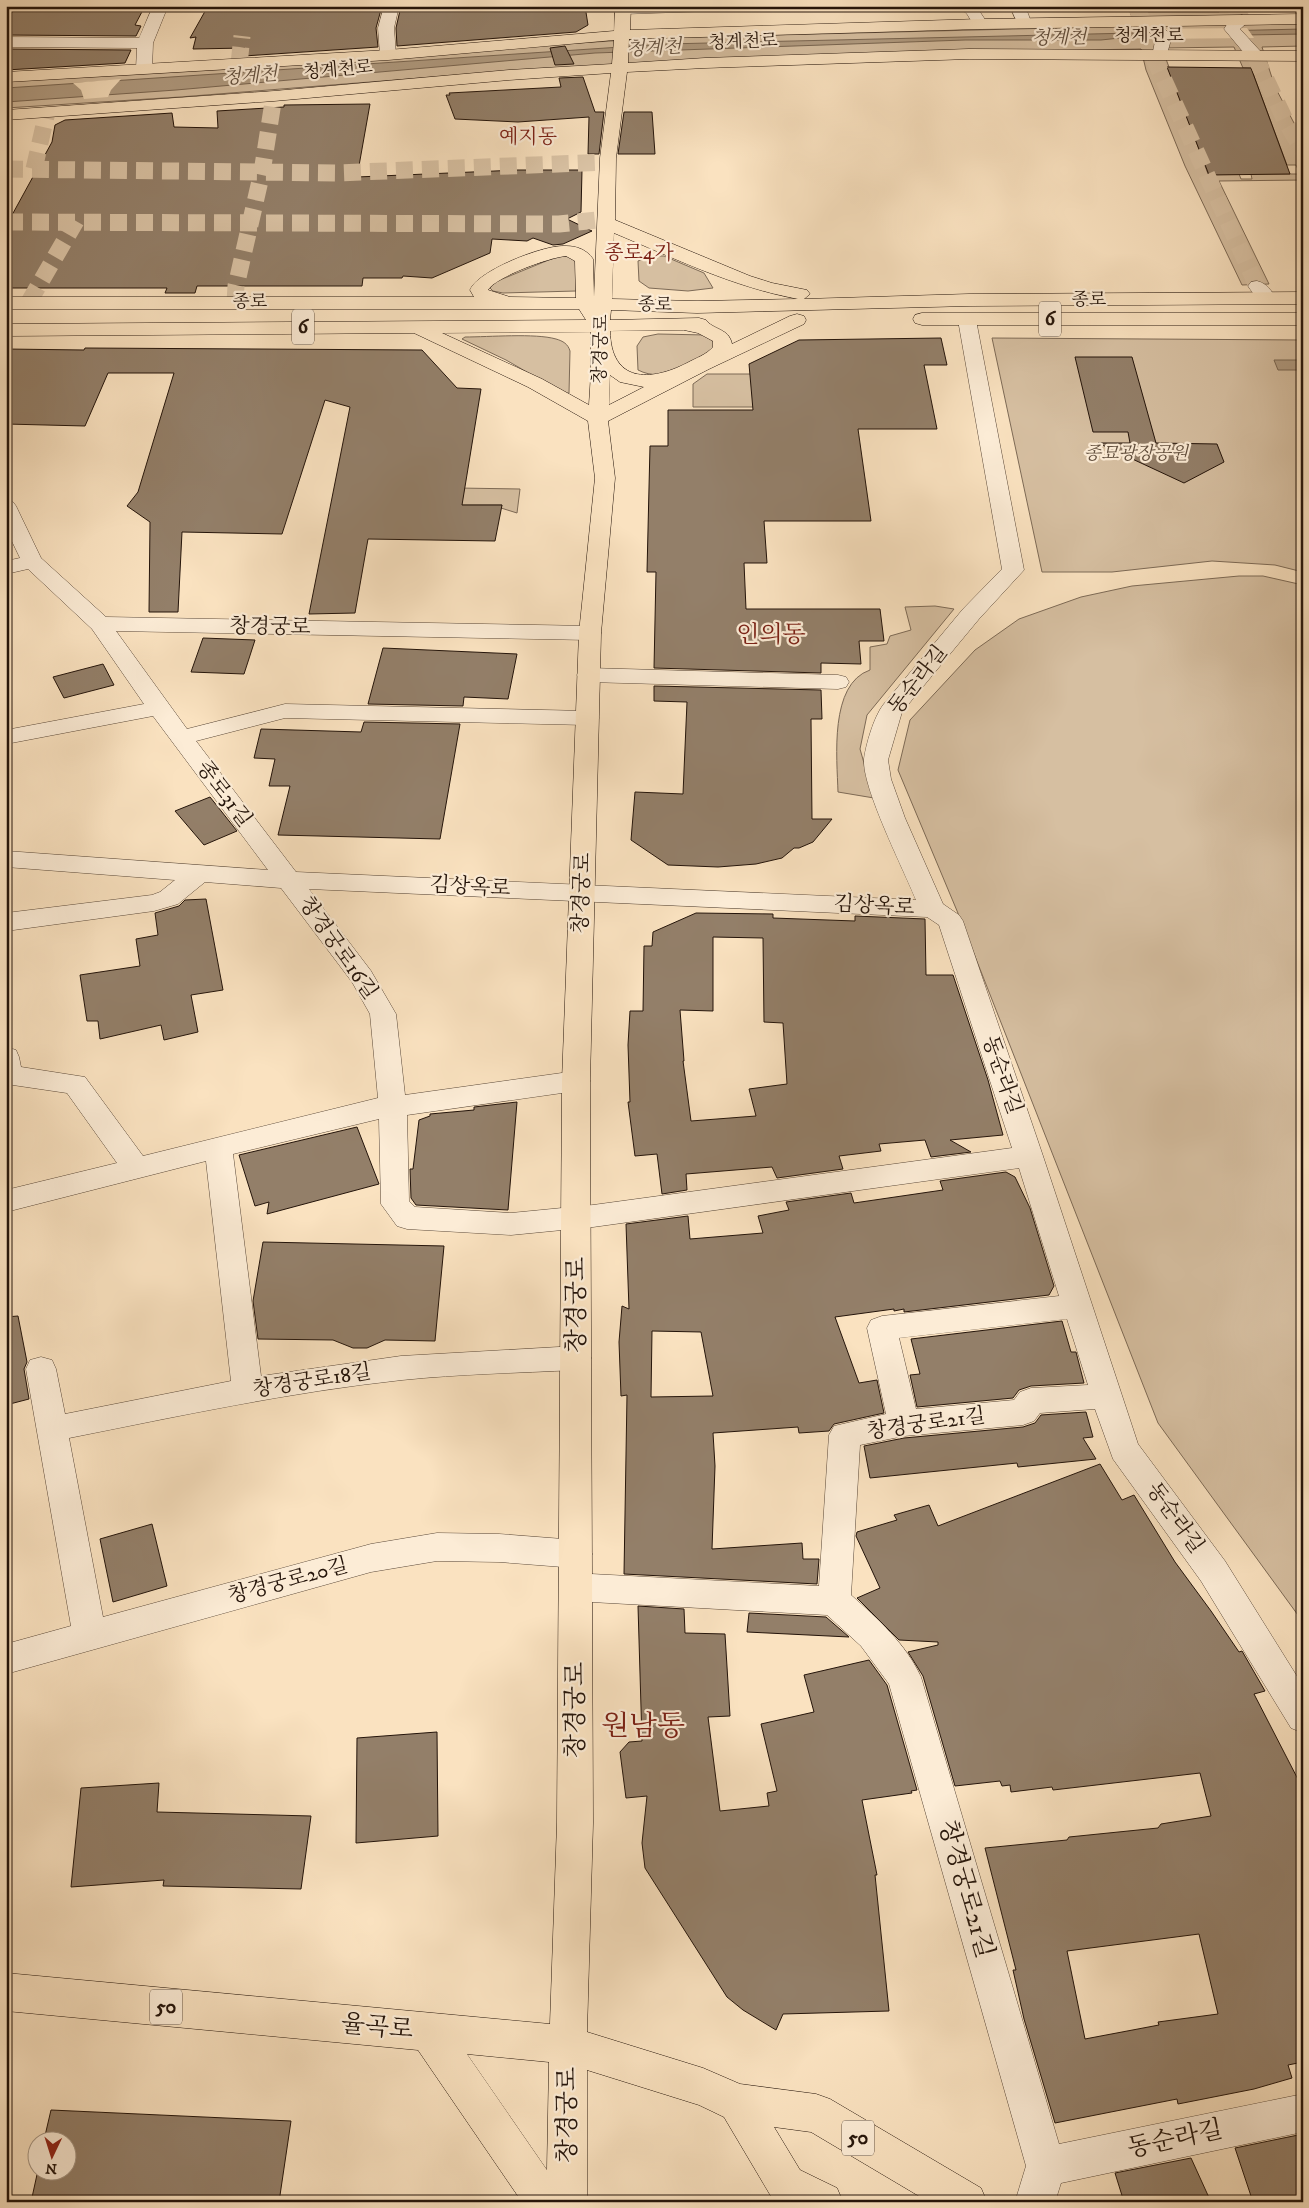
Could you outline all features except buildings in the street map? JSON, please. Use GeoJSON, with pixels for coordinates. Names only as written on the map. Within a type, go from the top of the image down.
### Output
{"type":"FeatureCollection","features":[{"type":"Feature","properties":{"kind":"main road"},"geometry":{"type":"LineString","coordinates":[[622,37],[623,7]]}},
{"type":"Feature","properties":{"kind":"main road","name":"청계천로"},"geometry":{"type":"LineString","coordinates":[[6,77],[388,55],[622,37],[980,24],[1242,21],[1303,18]]}},
{"type":"Feature","properties":{"kind":"main road","name":"창경궁로"},"geometry":{"type":"LineString","coordinates":[[594,303],[606,222],[608,158],[622,37]]}},
{"type":"Feature","properties":{"kind":"main road","name":"청계천로"},"geometry":{"type":"LineString","coordinates":[[6,115],[274,96],[509,75],[705,63],[969,54],[1253,52],[1303,56]]}},
{"type":"Feature","properties":{"kind":"main road"},"geometry":{"type":"LineString","coordinates":[[606,222],[752,282],[793,293],[852,302]]}},
{"type":"Feature","properties":{"kind":"main road"},"geometry":{"type":"LineString","coordinates":[[537,302],[496,300],[483,296],[479,290],[485,281],[507,270],[552,253],[570,252],[579,254],[584,259],[584,291],[594,303],[588,312],[600,326]]}},
{"type":"Feature","properties":{"kind":"main road","name":"종로"},"geometry":{"type":"LineString","coordinates":[[6,302],[537,302],[698,307],[1262,292],[1303,298]]}},
{"type":"Feature","properties":{"kind":"main road","name":"종로"},"geometry":{"type":"LineString","coordinates":[[6,330],[600,326],[797,320],[1303,319]]}},
{"type":"Feature","properties":{"kind":"main road"},"geometry":{"type":"LineString","coordinates":[[414,327],[535,383],[598,418],[702,365],[797,320]]}},
{"type":"Feature","properties":{"kind":"main road"},"geometry":{"type":"LineString","coordinates":[[601,350],[624,377],[650,382],[671,378],[712,357],[722,348],[722,342],[713,332],[683,324]]}},
{"type":"Feature","properties":{"kind":"main road","name":"창경궁로"},"geometry":{"type":"LineString","coordinates":[[567,2202],[568,2045],[575,1823],[576,1081],[590,633],[605,478],[598,418],[601,350],[600,326]]}},
{"type":"Feature","properties":{"kind":"main road","name":"율곡로"},"geometry":{"type":"LineString","coordinates":[[6,1992],[568,2045],[703,2086],[738,2103],[816,2113],[967,2202]]}},
{"type":"Feature","properties":{"kind":"main road"},"geometry":{"type":"LineString","coordinates":[[428,2031],[546,2202]]}},
{"type":"Feature","properties":{"kind":"main road"},"geometry":{"type":"LineString","coordinates":[[738,2103],[786,2184],[823,2202]]}},
{"type":"Feature","properties":{"kind":"street"},"geometry":{"type":"LineString","coordinates":[[144,69],[145,43],[161,6]]}},
{"type":"Feature","properties":{"kind":"street"},"geometry":{"type":"LineString","coordinates":[[388,55],[386,28],[392,6]]}},
{"type":"Feature","properties":{"kind":"street"},"geometry":{"type":"LineString","coordinates":[[623,7],[708,6]]}},
{"type":"Feature","properties":{"kind":"street"},"geometry":{"type":"LineString","coordinates":[[966,6],[973,11],[980,24]]}},
{"type":"Feature","properties":{"kind":"street"},"geometry":{"type":"LineString","coordinates":[[1018,6],[1024,24]]}},
{"type":"Feature","properties":{"kind":"street"},"geometry":{"type":"LineString","coordinates":[[1242,21],[1234,24],[1232,29],[1253,52]]}},
{"type":"Feature","properties":{"kind":"street"},"geometry":{"type":"LineString","coordinates":[[1144,22],[1156,28],[1164,36],[1161,50]]}},
{"type":"Feature","properties":{"kind":"street"},"geometry":{"type":"LineString","coordinates":[[6,42],[145,43]]}},
{"type":"Feature","properties":{"kind":"street","name":"동순라길"},"geometry":{"type":"LineString","coordinates":[[967,320],[1013,570],[966,620],[892,710],[886,722],[876,760],[879,779],[893,818],[933,909],[950,921],[1029,1156],[1124,1450],[1213,1571],[1303,1717]]}},
{"type":"Feature","properties":{"kind":"street","name":"종로31길"},"geometry":{"type":"LineString","coordinates":[[6,506],[32,561],[100,624],[158,708],[289,880]]}},
{"type":"Feature","properties":{"kind":"street"},"geometry":{"type":"LineString","coordinates":[[6,568],[32,561]]}},
{"type":"Feature","properties":{"kind":"street","name":"창경궁로"},"geometry":{"type":"LineString","coordinates":[[100,624],[590,633]]}},
{"type":"Feature","properties":{"kind":"street"},"geometry":{"type":"LineString","coordinates":[[588,675],[838,682]]}},
{"type":"Feature","properties":{"kind":"street"},"geometry":{"type":"LineString","coordinates":[[6,737],[158,708]]}},
{"type":"Feature","properties":{"kind":"street"},"geometry":{"type":"LineString","coordinates":[[182,738],[284,711],[587,718]]}},
{"type":"Feature","properties":{"kind":"street","name":"김상옥로"},"geometry":{"type":"LineString","coordinates":[[6,858],[289,880],[933,909]]}},
{"type":"Feature","properties":{"kind":"street"},"geometry":{"type":"LineString","coordinates":[[6,922],[154,903],[169,898],[200,873]]}},
{"type":"Feature","properties":{"kind":"street","name":"창경궁로16길"},"geometry":{"type":"LineString","coordinates":[[289,880],[362,977],[383,1014],[393,1107]]}},
{"type":"Feature","properties":{"kind":"street"},"geometry":{"type":"LineString","coordinates":[[6,1057],[9,1075],[76,1084],[110,1134],[137,1168]]}},
{"type":"Feature","properties":{"kind":"street"},"geometry":{"type":"LineString","coordinates":[[6,1201],[368,1110],[576,1081]]}},
{"type":"Feature","properties":{"kind":"street"},"geometry":{"type":"LineString","coordinates":[[393,1107],[394,1204],[407,1218],[511,1224],[576,1218],[1029,1156]]}},
{"type":"Feature","properties":{"kind":"street"},"geometry":{"type":"LineString","coordinates":[[218,1148],[248,1391]]}},
{"type":"Feature","properties":{"kind":"street"},"geometry":{"type":"LineString","coordinates":[[904,1423],[882,1328],[1078,1306]]}},
{"type":"Feature","properties":{"kind":"street","name":"창경궁로18길"},"geometry":{"type":"LineString","coordinates":[[52,1429],[248,1391],[376,1370],[576,1358]]}},
{"type":"Feature","properties":{"kind":"street"},"geometry":{"type":"LineString","coordinates":[[41,1370],[90,1636]]}},
{"type":"Feature","properties":{"kind":"street","name":"창경궁로21길"},"geometry":{"type":"LineString","coordinates":[[1046,2166],[904,1677],[873,1635],[834,1600],[845,1435],[904,1423],[1023,1412],[1031,1401],[1107,1396]]}},
{"type":"Feature","properties":{"kind":"street","name":"창경궁로20길"},"geometry":{"type":"LineString","coordinates":[[6,1659],[371,1558],[437,1547],[499,1548],[576,1554]]}},
{"type":"Feature","properties":{"kind":"street"},"geometry":{"type":"LineString","coordinates":[[576,1589],[591,1588],[834,1600]]}},
{"type":"Feature","properties":{"kind":"street","name":"동순라길"},"geometry":{"type":"LineString","coordinates":[[1046,2166],[1303,2113]]}},
{"type":"Feature","properties":{"kind":"street"},"geometry":{"type":"LineString","coordinates":[[1035,2202],[1046,2166]]}},
{"type":"Feature","properties":{"kind":"green space"},"geometry":{"type":"Polygon","coordinates":[[[1128,6],[1142,6],[1144,12],[1219,12],[1217,6],[1240,6],[1244,19],[1303,23],[1303,46],[1262,47],[1275,87],[1303,140],[1303,180],[1219,181],[1269,284],[1242,285],[1185,166],[1146,70],[1141,49],[960,52],[509,71],[180,97],[6,108],[6,80],[657,38],[1135,26],[1128,6]],[[1234,47],[1162,48],[1208,174],[1239,174],[1241,179],[1252,179],[1251,174],[1300,174],[1296,165],[1287,165],[1251,68],[1243,68],[1234,47]]]}},
{"type":"Feature","properties":{"kind":"green space"},"geometry":{"type":"Polygon","coordinates":[[[650,256],[664,256],[704,273],[713,288],[688,291],[649,288],[639,281],[638,261],[650,256]]]}},
{"type":"Feature","properties":{"kind":"green space"},"geometry":{"type":"Polygon","coordinates":[[[556,257],[577,258],[576,291],[503,293],[493,291],[490,288],[495,282],[556,257]]]}},
{"type":"Feature","properties":{"kind":"green space"},"geometry":{"type":"Polygon","coordinates":[[[658,334],[706,335],[716,342],[714,350],[678,370],[668,373],[648,374],[638,370],[637,346],[643,337],[658,334]]]}},
{"type":"Feature","properties":{"kind":"green space"},"geometry":{"type":"Polygon","coordinates":[[[536,336],[563,342],[570,351],[569,393],[565,394],[506,360],[462,339],[465,337],[536,336]]]}},
{"type":"Feature","properties":{"kind":"green space","name":"종묘광장공원"},"geometry":{"type":"Polygon","coordinates":[[[992,338],[1303,340],[1303,572],[1275,565],[1212,561],[1112,572],[1042,572],[992,338]]]}},
{"type":"Feature","properties":{"kind":"green space"},"geometry":{"type":"Polygon","coordinates":[[[707,374],[816,374],[760,407],[693,407],[693,384],[707,374]]]}},
{"type":"Feature","properties":{"kind":"green space"},"geometry":{"type":"Polygon","coordinates":[[[458,488],[520,489],[517,513],[501,508],[502,505],[455,505],[458,488]]]}},
{"type":"Feature","properties":{"kind":"green space"},"geometry":{"type":"Polygon","coordinates":[[[1239,576],[1263,576],[1303,585],[1303,1622],[1158,1423],[960,918],[898,770],[910,720],[975,650],[1019,619],[1081,597],[1132,586],[1239,576]]]}},
{"type":"Feature","properties":{"kind":"green space"},"geometry":{"type":"Polygon","coordinates":[[[935,606],[954,609],[867,715],[860,749],[874,798],[838,792],[838,724],[848,690],[857,678],[870,670],[870,647],[887,644],[890,636],[911,630],[905,607],[935,606]]]}},
{"type":"Feature","properties":{"kind":"water","name":"청계천"},"geometry":{"type":"Polygon","coordinates":[[[1303,29],[1303,34],[1129,37],[1101,40],[965,40],[595,53],[176,90],[6,102],[6,88],[666,44],[1303,29]]]}},
{"type":"Feature","properties":{"kind":"water"},"geometry":{"type":"Polygon","coordinates":[[[1274,360],[1303,360],[1303,370],[1278,370],[1274,360]]]}},
{"type":"Feature","properties":{"kind":"pier"},"geometry":{"type":"Polygon","coordinates":[[[1247,28],[1254,38],[1146,39],[1142,29],[1247,28]]]}},
{"type":"Feature","properties":{"kind":"pier"},"geometry":{"type":"Polygon","coordinates":[[[121,79],[111,90],[108,97],[84,99],[81,90],[73,83],[121,79]]]}},
{"type":"Feature","properties":{"kind":"tunnel"},"geometry":{"type":"LineString","coordinates":[[1136,6],[1143,22]]}},
{"type":"Feature","properties":{"kind":"tunnel"},"geometry":{"type":"LineString","coordinates":[[1234,6],[1242,20]]}},
{"type":"Feature","properties":{"kind":"tunnel"},"geometry":{"type":"LineString","coordinates":[[239,64],[242,36]]}},
{"type":"Feature","properties":{"kind":"tunnel"},"geometry":{"type":"LineString","coordinates":[[1153,56],[1257,286]]}},
{"type":"Feature","properties":{"kind":"tunnel"},"geometry":{"type":"LineString","coordinates":[[1255,56],[1285,120],[1303,151]]}},
{"type":"Feature","properties":{"kind":"tunnel"},"geometry":{"type":"LineString","coordinates":[[262,172],[274,96]]}},
{"type":"Feature","properties":{"kind":"tunnel"},"geometry":{"type":"LineString","coordinates":[[34,169],[47,112]]}},
{"type":"Feature","properties":{"kind":"tunnel"},"geometry":{"type":"LineString","coordinates":[[262,172],[335,173],[608,162]]}},
{"type":"Feature","properties":{"kind":"tunnel"},"geometry":{"type":"LineString","coordinates":[[6,169],[262,172]]}},
{"type":"Feature","properties":{"kind":"tunnel"},"geometry":{"type":"LineString","coordinates":[[250,223],[262,172]]}},
{"type":"Feature","properties":{"kind":"tunnel"},"geometry":{"type":"LineString","coordinates":[[250,223],[559,224],[597,220]]}},
{"type":"Feature","properties":{"kind":"tunnel"},"geometry":{"type":"LineString","coordinates":[[6,222],[75,222]]}},
{"type":"Feature","properties":{"kind":"tunnel"},"geometry":{"type":"LineString","coordinates":[[29,302],[75,222]]}},
{"type":"Feature","properties":{"kind":"tunnel"},"geometry":{"type":"LineString","coordinates":[[75,222],[250,223]]}},
{"type":"Feature","properties":{"kind":"tunnel"},"geometry":{"type":"LineString","coordinates":[[235,302],[236,286],[250,223]]}},
{"type":"Feature","properties":{"kind":"district","name":"예지동"},"geometry":{"type":"Point","coordinates":[528,137]}},
{"type":"Feature","properties":{"kind":"district","name":"종로4가"},"geometry":{"type":"Point","coordinates":[639,253]}},
{"type":"Feature","properties":{"kind":"district","name":"인의동"},"geometry":{"type":"Point","coordinates":[771,635]}},
{"type":"Feature","properties":{"kind":"district","name":"원남동"},"geometry":{"type":"Point","coordinates":[643,1727]}}]}
